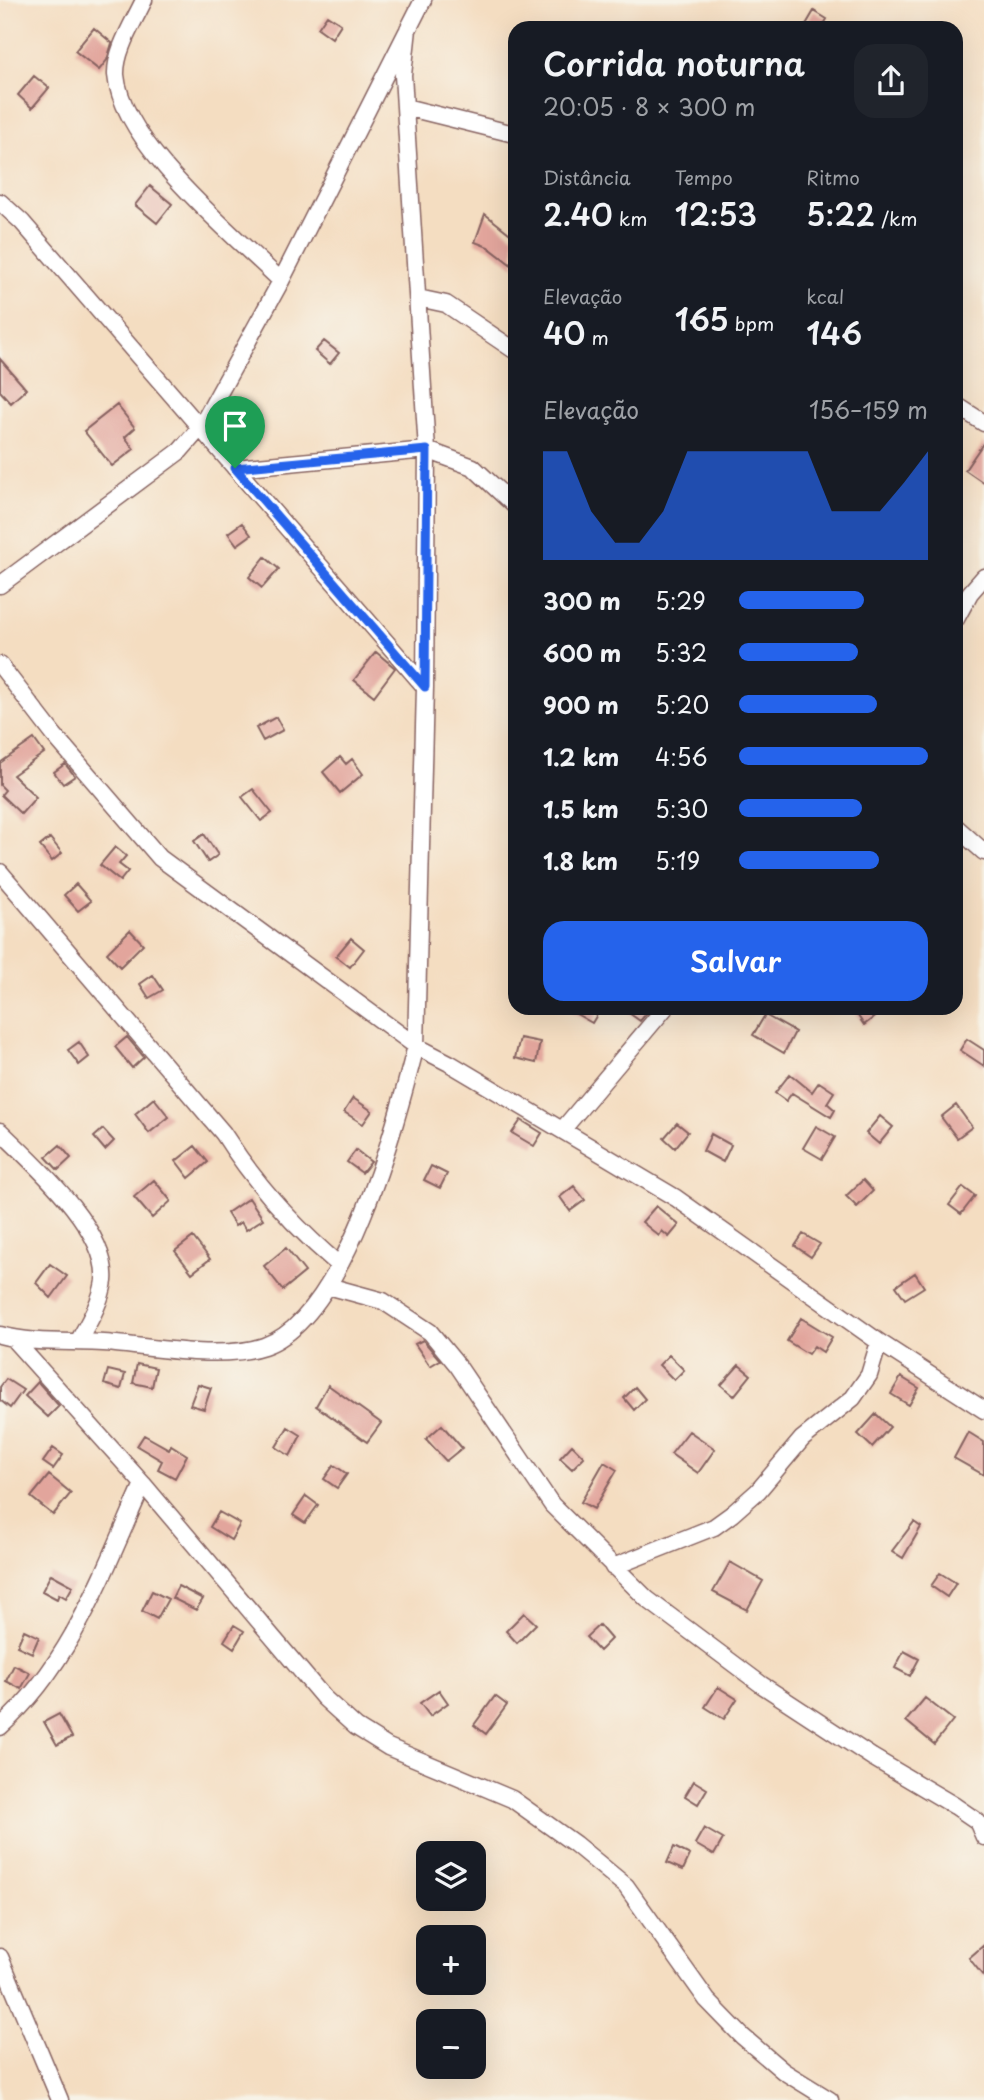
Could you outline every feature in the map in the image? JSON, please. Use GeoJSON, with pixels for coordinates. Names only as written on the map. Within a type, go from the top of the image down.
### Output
{"type":"FeatureCollection","features":[{"type":"Feature","properties":{"kind":"street"},"geometry":{"type":"LineString","coordinates":[[144,0],[121,49],[116,74],[128,118],[176,177],[281,281]]}},
{"type":"Feature","properties":{"kind":"street"},"geometry":{"type":"LineString","coordinates":[[0,585],[180,451],[200,428],[281,281],[423,0]]}},
{"type":"Feature","properties":{"kind":"street"},"geometry":{"type":"LineString","coordinates":[[6,1337],[79,1340],[203,1352],[263,1346],[284,1337],[304,1319],[340,1265],[372,1191],[401,1103],[415,1046],[425,687],[427,450],[403,75],[408,29]]}},
{"type":"Feature","properties":{"kind":"street"},"geometry":{"type":"LineString","coordinates":[[405,107],[508,133]]}},
{"type":"Feature","properties":{"kind":"street"},"geometry":{"type":"LineString","coordinates":[[0,202],[22,222],[425,687]]}},
{"type":"Feature","properties":{"kind":"street"},"geometry":{"type":"LineString","coordinates":[[418,298],[446,304],[508,346]]}},
{"type":"Feature","properties":{"kind":"street"},"geometry":{"type":"LineString","coordinates":[[963,410],[984,423]]}},
{"type":"Feature","properties":{"kind":"street"},"geometry":{"type":"LineString","coordinates":[[235,468],[427,450],[473,467],[508,499]]}},
{"type":"Feature","properties":{"kind":"street"},"geometry":{"type":"LineString","coordinates":[[963,610],[977,592],[984,577]]}},
{"type":"Feature","properties":{"kind":"street"},"geometry":{"type":"LineString","coordinates":[[0,665],[54,735],[159,858],[415,1046],[562,1129],[676,1198],[879,1342],[984,1410]]}},
{"type":"Feature","properties":{"kind":"street"},"geometry":{"type":"LineString","coordinates":[[963,833],[984,852]]}},
{"type":"Feature","properties":{"kind":"street"},"geometry":{"type":"LineString","coordinates":[[0,872],[223,1133],[248,1173],[287,1219],[340,1265]]}},
{"type":"Feature","properties":{"kind":"street"},"geometry":{"type":"LineString","coordinates":[[562,1129],[659,1015]]}},
{"type":"Feature","properties":{"kind":"street"},"geometry":{"type":"LineString","coordinates":[[0,1131],[71,1207],[93,1235],[103,1259],[101,1293],[79,1340]]}},
{"type":"Feature","properties":{"kind":"street"},"geometry":{"type":"LineString","coordinates":[[328,1286],[383,1301],[430,1332],[458,1366],[552,1505],[647,1599],[704,1643],[850,1743],[977,1821],[984,1837]]}},
{"type":"Feature","properties":{"kind":"street"},"geometry":{"type":"LineString","coordinates":[[6,1337],[143,1484],[324,1698],[356,1727],[388,1746],[512,1799],[575,1844],[626,1886],[707,2000],[742,2036],[783,2071],[830,2100]]}},
{"type":"Feature","properties":{"kind":"street"},"geometry":{"type":"LineString","coordinates":[[613,1567],[714,1527],[732,1514],[758,1491],[802,1439],[853,1398],[869,1375],[879,1342]]}},
{"type":"Feature","properties":{"kind":"street"},"geometry":{"type":"LineString","coordinates":[[0,1727],[22,1708],[51,1672],[97,1586],[143,1484]]}},
{"type":"Feature","properties":{"kind":"street"},"geometry":{"type":"LineString","coordinates":[[0,1957],[60,2100]]}},
{"type":"Feature","properties":{"kind":"building"},"geometry":{"type":"Polygon","coordinates":[[[814,11],[827,19],[826,21],[808,21],[814,11]]]}},
{"type":"Feature","properties":{"kind":"building"},"geometry":{"type":"Polygon","coordinates":[[[327,15],[341,24],[332,38],[318,28],[327,15]]]}},
{"type":"Feature","properties":{"kind":"building"},"geometry":{"type":"Polygon","coordinates":[[[94,28],[112,43],[107,60],[99,70],[75,51],[94,28]]]}},
{"type":"Feature","properties":{"kind":"building"},"geometry":{"type":"Polygon","coordinates":[[[34,76],[49,88],[32,108],[18,95],[34,76]]]}},
{"type":"Feature","properties":{"kind":"building"},"geometry":{"type":"Polygon","coordinates":[[[150,186],[172,204],[157,223],[135,205],[150,186]]]}},
{"type":"Feature","properties":{"kind":"building"},"geometry":{"type":"Polygon","coordinates":[[[485,214],[508,232],[508,262],[488,247],[475,242],[485,214]]]}},
{"type":"Feature","properties":{"kind":"building"},"geometry":{"type":"Polygon","coordinates":[[[324,341],[339,353],[330,364],[315,351],[324,341]]]}},
{"type":"Feature","properties":{"kind":"building"},"geometry":{"type":"Polygon","coordinates":[[[0,359],[26,389],[11,403],[0,391],[0,359]]]}},
{"type":"Feature","properties":{"kind":"building"},"geometry":{"type":"Polygon","coordinates":[[[117,405],[135,428],[125,437],[134,449],[112,466],[84,431],[117,405]]]}},
{"type":"Feature","properties":{"kind":"building"},"geometry":{"type":"Polygon","coordinates":[[[984,442],[984,483],[965,470],[984,442]]]}},
{"type":"Feature","properties":{"kind":"building"},"geometry":{"type":"Polygon","coordinates":[[[242,523],[251,535],[237,545],[228,533],[242,523]]]}},
{"type":"Feature","properties":{"kind":"building"},"geometry":{"type":"Polygon","coordinates":[[[265,557],[279,569],[262,588],[249,577],[265,557]]]}},
{"type":"Feature","properties":{"kind":"building"},"geometry":{"type":"Polygon","coordinates":[[[376,652],[395,668],[374,696],[354,680],[376,652]]]}},
{"type":"Feature","properties":{"kind":"building"},"geometry":{"type":"Polygon","coordinates":[[[276,717],[283,730],[263,741],[256,728],[276,717]]]}},
{"type":"Feature","properties":{"kind":"building"},"geometry":{"type":"Polygon","coordinates":[[[34,739],[44,753],[13,775],[36,797],[21,814],[1,795],[5,790],[0,785],[0,763],[34,739]]]}},
{"type":"Feature","properties":{"kind":"building"},"geometry":{"type":"Polygon","coordinates":[[[340,757],[346,764],[352,759],[363,774],[340,793],[323,772],[340,757]]]}},
{"type":"Feature","properties":{"kind":"building"},"geometry":{"type":"Polygon","coordinates":[[[65,764],[75,776],[63,784],[54,772],[65,764]]]}},
{"type":"Feature","properties":{"kind":"building"},"geometry":{"type":"Polygon","coordinates":[[[253,789],[272,813],[261,821],[242,797],[253,789]]]}},
{"type":"Feature","properties":{"kind":"building"},"geometry":{"type":"Polygon","coordinates":[[[204,834],[218,855],[208,862],[194,841],[204,834]]]}},
{"type":"Feature","properties":{"kind":"building"},"geometry":{"type":"Polygon","coordinates":[[[50,838],[62,853],[52,861],[40,846],[50,838]]]}},
{"type":"Feature","properties":{"kind":"building"},"geometry":{"type":"Polygon","coordinates":[[[115,847],[126,856],[119,864],[128,871],[120,881],[100,865],[115,847]]]}},
{"type":"Feature","properties":{"kind":"building"},"geometry":{"type":"Polygon","coordinates":[[[76,884],[91,901],[78,911],[64,895],[76,884]]]}},
{"type":"Feature","properties":{"kind":"building"},"geometry":{"type":"Polygon","coordinates":[[[130,930],[143,944],[120,967],[107,953],[130,930]]]}},
{"type":"Feature","properties":{"kind":"building"},"geometry":{"type":"Polygon","coordinates":[[[351,938],[364,949],[350,967],[336,956],[351,938]]]}},
{"type":"Feature","properties":{"kind":"building"},"geometry":{"type":"Polygon","coordinates":[[[153,975],[163,990],[149,998],[140,984],[153,975]]]}},
{"type":"Feature","properties":{"kind":"building"},"geometry":{"type":"Polygon","coordinates":[[[578,1015],[597,1015],[592,1023],[578,1015]]]}},
{"type":"Feature","properties":{"kind":"building"},"geometry":{"type":"Polygon","coordinates":[[[632,1015],[645,1015],[640,1021],[632,1015]]]}},
{"type":"Feature","properties":{"kind":"building"},"geometry":{"type":"Polygon","coordinates":[[[765,1015],[795,1032],[784,1053],[753,1035],[765,1015]]]}},
{"type":"Feature","properties":{"kind":"building"},"geometry":{"type":"Polygon","coordinates":[[[857,1015],[877,1015],[864,1025],[857,1015]]]}},
{"type":"Feature","properties":{"kind":"building"},"geometry":{"type":"Polygon","coordinates":[[[127,1037],[144,1057],[132,1068],[115,1047],[127,1037]]]}},
{"type":"Feature","properties":{"kind":"building"},"geometry":{"type":"Polygon","coordinates":[[[520,1038],[540,1042],[536,1063],[515,1058],[520,1038]]]}},
{"type":"Feature","properties":{"kind":"building"},"geometry":{"type":"Polygon","coordinates":[[[967,1039],[984,1050],[984,1066],[960,1050],[967,1039]]]}},
{"type":"Feature","properties":{"kind":"building"},"geometry":{"type":"Polygon","coordinates":[[[79,1042],[89,1057],[79,1065],[68,1050],[79,1042]]]}},
{"type":"Feature","properties":{"kind":"building"},"geometry":{"type":"Polygon","coordinates":[[[790,1074],[812,1092],[819,1082],[834,1092],[827,1103],[835,1110],[831,1117],[792,1093],[786,1101],[775,1093],[790,1074]]]}},
{"type":"Feature","properties":{"kind":"building"},"geometry":{"type":"Polygon","coordinates":[[[154,1098],[169,1117],[149,1133],[135,1114],[154,1098]]]}},
{"type":"Feature","properties":{"kind":"building"},"geometry":{"type":"Polygon","coordinates":[[[353,1098],[372,1111],[363,1124],[344,1112],[353,1098]]]}},
{"type":"Feature","properties":{"kind":"building"},"geometry":{"type":"Polygon","coordinates":[[[956,1105],[972,1127],[957,1138],[941,1117],[956,1105]]]}},
{"type":"Feature","properties":{"kind":"building"},"geometry":{"type":"Polygon","coordinates":[[[880,1116],[893,1127],[879,1144],[866,1133],[880,1116]]]}},
{"type":"Feature","properties":{"kind":"building"},"geometry":{"type":"Polygon","coordinates":[[[521,1120],[542,1133],[534,1146],[512,1133],[521,1120]]]}},
{"type":"Feature","properties":{"kind":"building"},"geometry":{"type":"Polygon","coordinates":[[[677,1123],[688,1132],[675,1148],[664,1138],[677,1123]]]}},
{"type":"Feature","properties":{"kind":"building"},"geometry":{"type":"Polygon","coordinates":[[[816,1126],[835,1137],[822,1159],[803,1148],[816,1126]]]}},
{"type":"Feature","properties":{"kind":"building"},"geometry":{"type":"Polygon","coordinates":[[[103,1129],[114,1141],[105,1150],[94,1137],[103,1129]]]}},
{"type":"Feature","properties":{"kind":"building"},"geometry":{"type":"Polygon","coordinates":[[[711,1134],[731,1145],[723,1162],[703,1151],[711,1134]]]}},
{"type":"Feature","properties":{"kind":"building"},"geometry":{"type":"Polygon","coordinates":[[[60,1145],[71,1158],[58,1170],[46,1157],[60,1145]]]}},
{"type":"Feature","properties":{"kind":"building"},"geometry":{"type":"Polygon","coordinates":[[[195,1146],[208,1162],[189,1178],[176,1161],[195,1146]]]}},
{"type":"Feature","properties":{"kind":"building"},"geometry":{"type":"Polygon","coordinates":[[[356,1150],[371,1162],[362,1173],[347,1162],[356,1150]]]}},
{"type":"Feature","properties":{"kind":"building"},"geometry":{"type":"Polygon","coordinates":[[[431,1166],[447,1174],[440,1188],[424,1180],[431,1166]]]}},
{"type":"Feature","properties":{"kind":"building"},"geometry":{"type":"Polygon","coordinates":[[[154,1180],[171,1201],[152,1218],[134,1197],[154,1180]]]}},
{"type":"Feature","properties":{"kind":"building"},"geometry":{"type":"Polygon","coordinates":[[[863,1180],[873,1191],[857,1207],[846,1196],[863,1180]]]}},
{"type":"Feature","properties":{"kind":"building"},"geometry":{"type":"Polygon","coordinates":[[[574,1186],[585,1200],[570,1211],[560,1197],[574,1186]]]}},
{"type":"Feature","properties":{"kind":"building"},"geometry":{"type":"Polygon","coordinates":[[[963,1187],[975,1196],[961,1214],[949,1205],[963,1187]]]}},
{"type":"Feature","properties":{"kind":"building"},"geometry":{"type":"Polygon","coordinates":[[[249,1198],[263,1219],[246,1230],[241,1222],[235,1226],[227,1213],[249,1198]]]}},
{"type":"Feature","properties":{"kind":"building"},"geometry":{"type":"Polygon","coordinates":[[[656,1206],[679,1225],[669,1237],[662,1231],[659,1236],[642,1222],[656,1206]]]}},
{"type":"Feature","properties":{"kind":"building"},"geometry":{"type":"Polygon","coordinates":[[[803,1234],[820,1244],[811,1257],[795,1246],[803,1234]]]}},
{"type":"Feature","properties":{"kind":"building"},"geometry":{"type":"Polygon","coordinates":[[[193,1237],[210,1259],[192,1273],[175,1251],[193,1237]]]}},
{"type":"Feature","properties":{"kind":"building"},"geometry":{"type":"Polygon","coordinates":[[[286,1248],[305,1272],[283,1290],[264,1266],[286,1248]]]}},
{"type":"Feature","properties":{"kind":"building"},"geometry":{"type":"Polygon","coordinates":[[[50,1264],[67,1276],[51,1298],[36,1283],[50,1264]]]}},
{"type":"Feature","properties":{"kind":"building"},"geometry":{"type":"Polygon","coordinates":[[[915,1273],[924,1287],[905,1299],[896,1286],[915,1273]]]}},
{"type":"Feature","properties":{"kind":"building"},"geometry":{"type":"Polygon","coordinates":[[[801,1318],[832,1337],[823,1352],[814,1346],[808,1354],[787,1341],[801,1318]]]}},
{"type":"Feature","properties":{"kind":"building"},"geometry":{"type":"Polygon","coordinates":[[[423,1340],[440,1360],[430,1366],[415,1344],[423,1340]]]}},
{"type":"Feature","properties":{"kind":"building"},"geometry":{"type":"Polygon","coordinates":[[[669,1355],[684,1370],[674,1380],[659,1365],[669,1355]]]}},
{"type":"Feature","properties":{"kind":"building"},"geometry":{"type":"Polygon","coordinates":[[[137,1364],[156,1368],[152,1387],[133,1383],[137,1364]]]}},
{"type":"Feature","properties":{"kind":"building"},"geometry":{"type":"Polygon","coordinates":[[[739,1365],[751,1375],[734,1396],[721,1385],[739,1365]]]}},
{"type":"Feature","properties":{"kind":"building"},"geometry":{"type":"Polygon","coordinates":[[[108,1370],[125,1374],[121,1389],[104,1384],[108,1370]]]}},
{"type":"Feature","properties":{"kind":"building"},"geometry":{"type":"Polygon","coordinates":[[[901,1377],[919,1388],[909,1405],[891,1394],[901,1377]]]}},
{"type":"Feature","properties":{"kind":"building"},"geometry":{"type":"Polygon","coordinates":[[[6,1379],[23,1390],[10,1408],[0,1400],[0,1387],[6,1379]]]}},
{"type":"Feature","properties":{"kind":"building"},"geometry":{"type":"Polygon","coordinates":[[[38,1382],[59,1406],[48,1417],[25,1396],[38,1382]]]}},
{"type":"Feature","properties":{"kind":"building"},"geometry":{"type":"Polygon","coordinates":[[[198,1384],[211,1388],[204,1409],[190,1405],[198,1384]]]}},
{"type":"Feature","properties":{"kind":"building"},"geometry":{"type":"Polygon","coordinates":[[[328,1385],[381,1423],[367,1442],[316,1406],[328,1385]]]}},
{"type":"Feature","properties":{"kind":"building"},"geometry":{"type":"Polygon","coordinates":[[[635,1387],[645,1399],[634,1410],[624,1398],[635,1387]]]}},
{"type":"Feature","properties":{"kind":"building"},"geometry":{"type":"Polygon","coordinates":[[[876,1414],[890,1427],[872,1447],[858,1434],[876,1414]]]}},
{"type":"Feature","properties":{"kind":"building"},"geometry":{"type":"Polygon","coordinates":[[[442,1425],[462,1448],[446,1461],[426,1439],[442,1425]]]}},
{"type":"Feature","properties":{"kind":"building"},"geometry":{"type":"Polygon","coordinates":[[[288,1427],[301,1435],[290,1456],[276,1447],[288,1427]]]}},
{"type":"Feature","properties":{"kind":"building"},"geometry":{"type":"Polygon","coordinates":[[[689,1431],[715,1449],[698,1473],[671,1454],[689,1431]]]}},
{"type":"Feature","properties":{"kind":"building"},"geometry":{"type":"Polygon","coordinates":[[[968,1432],[984,1442],[984,1475],[954,1458],[968,1432]]]}},
{"type":"Feature","properties":{"kind":"building"},"geometry":{"type":"Polygon","coordinates":[[[144,1435],[169,1449],[171,1445],[187,1455],[175,1478],[158,1469],[162,1461],[137,1446],[144,1435]]]}},
{"type":"Feature","properties":{"kind":"building"},"geometry":{"type":"Polygon","coordinates":[[[572,1445],[584,1457],[572,1469],[560,1458],[572,1445]]]}},
{"type":"Feature","properties":{"kind":"building"},"geometry":{"type":"Polygon","coordinates":[[[53,1448],[63,1455],[53,1469],[43,1462],[53,1448]]]}},
{"type":"Feature","properties":{"kind":"building"},"geometry":{"type":"Polygon","coordinates":[[[604,1462],[617,1470],[594,1509],[581,1502],[604,1462]]]}},
{"type":"Feature","properties":{"kind":"building"},"geometry":{"type":"Polygon","coordinates":[[[334,1465],[347,1474],[337,1488],[324,1479],[334,1465]]]}},
{"type":"Feature","properties":{"kind":"building"},"geometry":{"type":"Polygon","coordinates":[[[49,1475],[71,1493],[53,1515],[31,1497],[49,1475]]]}},
{"type":"Feature","properties":{"kind":"building"},"geometry":{"type":"Polygon","coordinates":[[[306,1496],[318,1505],[305,1523],[293,1515],[306,1496]]]}},
{"type":"Feature","properties":{"kind":"building"},"geometry":{"type":"Polygon","coordinates":[[[219,1512],[240,1524],[231,1540],[210,1527],[219,1512]]]}},
{"type":"Feature","properties":{"kind":"building"},"geometry":{"type":"Polygon","coordinates":[[[914,1522],[921,1527],[903,1558],[892,1551],[914,1522]]]}},
{"type":"Feature","properties":{"kind":"building"},"geometry":{"type":"Polygon","coordinates":[[[730,1562],[763,1581],[747,1610],[713,1592],[730,1562]]]}},
{"type":"Feature","properties":{"kind":"building"},"geometry":{"type":"Polygon","coordinates":[[[940,1573],[956,1583],[947,1597],[931,1586],[940,1573]]]}},
{"type":"Feature","properties":{"kind":"building"},"geometry":{"type":"Polygon","coordinates":[[[51,1574],[73,1586],[66,1598],[59,1594],[57,1599],[42,1591],[51,1574]]]}},
{"type":"Feature","properties":{"kind":"building"},"geometry":{"type":"Polygon","coordinates":[[[178,1586],[203,1599],[196,1610],[172,1598],[178,1586]]]}},
{"type":"Feature","properties":{"kind":"building"},"geometry":{"type":"Polygon","coordinates":[[[152,1591],[168,1599],[157,1619],[142,1611],[152,1591]]]}},
{"type":"Feature","properties":{"kind":"building"},"geometry":{"type":"Polygon","coordinates":[[[524,1613],[536,1624],[517,1643],[506,1631],[524,1613]]]}},
{"type":"Feature","properties":{"kind":"building"},"geometry":{"type":"Polygon","coordinates":[[[234,1625],[244,1631],[234,1648],[224,1641],[234,1625]]]}},
{"type":"Feature","properties":{"kind":"building"},"geometry":{"type":"Polygon","coordinates":[[[599,1625],[611,1639],[599,1651],[586,1637],[599,1625]]]}},
{"type":"Feature","properties":{"kind":"building"},"geometry":{"type":"Polygon","coordinates":[[[24,1630],[39,1637],[32,1653],[17,1646],[24,1630]]]}},
{"type":"Feature","properties":{"kind":"building"},"geometry":{"type":"Polygon","coordinates":[[[904,1651],[919,1659],[910,1676],[895,1668],[904,1651]]]}},
{"type":"Feature","properties":{"kind":"building"},"geometry":{"type":"Polygon","coordinates":[[[14,1665],[30,1673],[21,1689],[6,1681],[14,1665]]]}},
{"type":"Feature","properties":{"kind":"building"},"geometry":{"type":"Polygon","coordinates":[[[718,1687],[737,1699],[724,1719],[705,1707],[718,1687]]]}},
{"type":"Feature","properties":{"kind":"building"},"geometry":{"type":"Polygon","coordinates":[[[439,1690],[448,1703],[430,1716],[420,1703],[439,1690]]]}},
{"type":"Feature","properties":{"kind":"building"},"geometry":{"type":"Polygon","coordinates":[[[495,1696],[507,1705],[486,1734],[474,1725],[495,1696]]]}},
{"type":"Feature","properties":{"kind":"building"},"geometry":{"type":"Polygon","coordinates":[[[925,1698],[953,1720],[934,1744],[906,1721],[925,1698]]]}},
{"type":"Feature","properties":{"kind":"building"},"geometry":{"type":"Polygon","coordinates":[[[59,1714],[72,1737],[57,1745],[44,1722],[59,1714]]]}},
{"type":"Feature","properties":{"kind":"building"},"geometry":{"type":"Polygon","coordinates":[[[694,1781],[707,1789],[698,1804],[685,1796],[694,1781]]]}},
{"type":"Feature","properties":{"kind":"building"},"geometry":{"type":"Polygon","coordinates":[[[704,1828],[723,1839],[714,1855],[695,1844],[704,1828]]]}},
{"type":"Feature","properties":{"kind":"building"},"geometry":{"type":"Polygon","coordinates":[[[674,1847],[690,1855],[683,1870],[667,1863],[674,1847]]]}},
{"type":"Feature","properties":{"kind":"building"},"geometry":{"type":"Polygon","coordinates":[[[984,1945],[984,1977],[969,1958],[984,1945]]]}},
{"type":"Feature","properties":{"kind":"route"},"geometry":{"type":"LineString","coordinates":[[427,450],[425,687],[298,541],[235,468],[427,450]]}}]}
